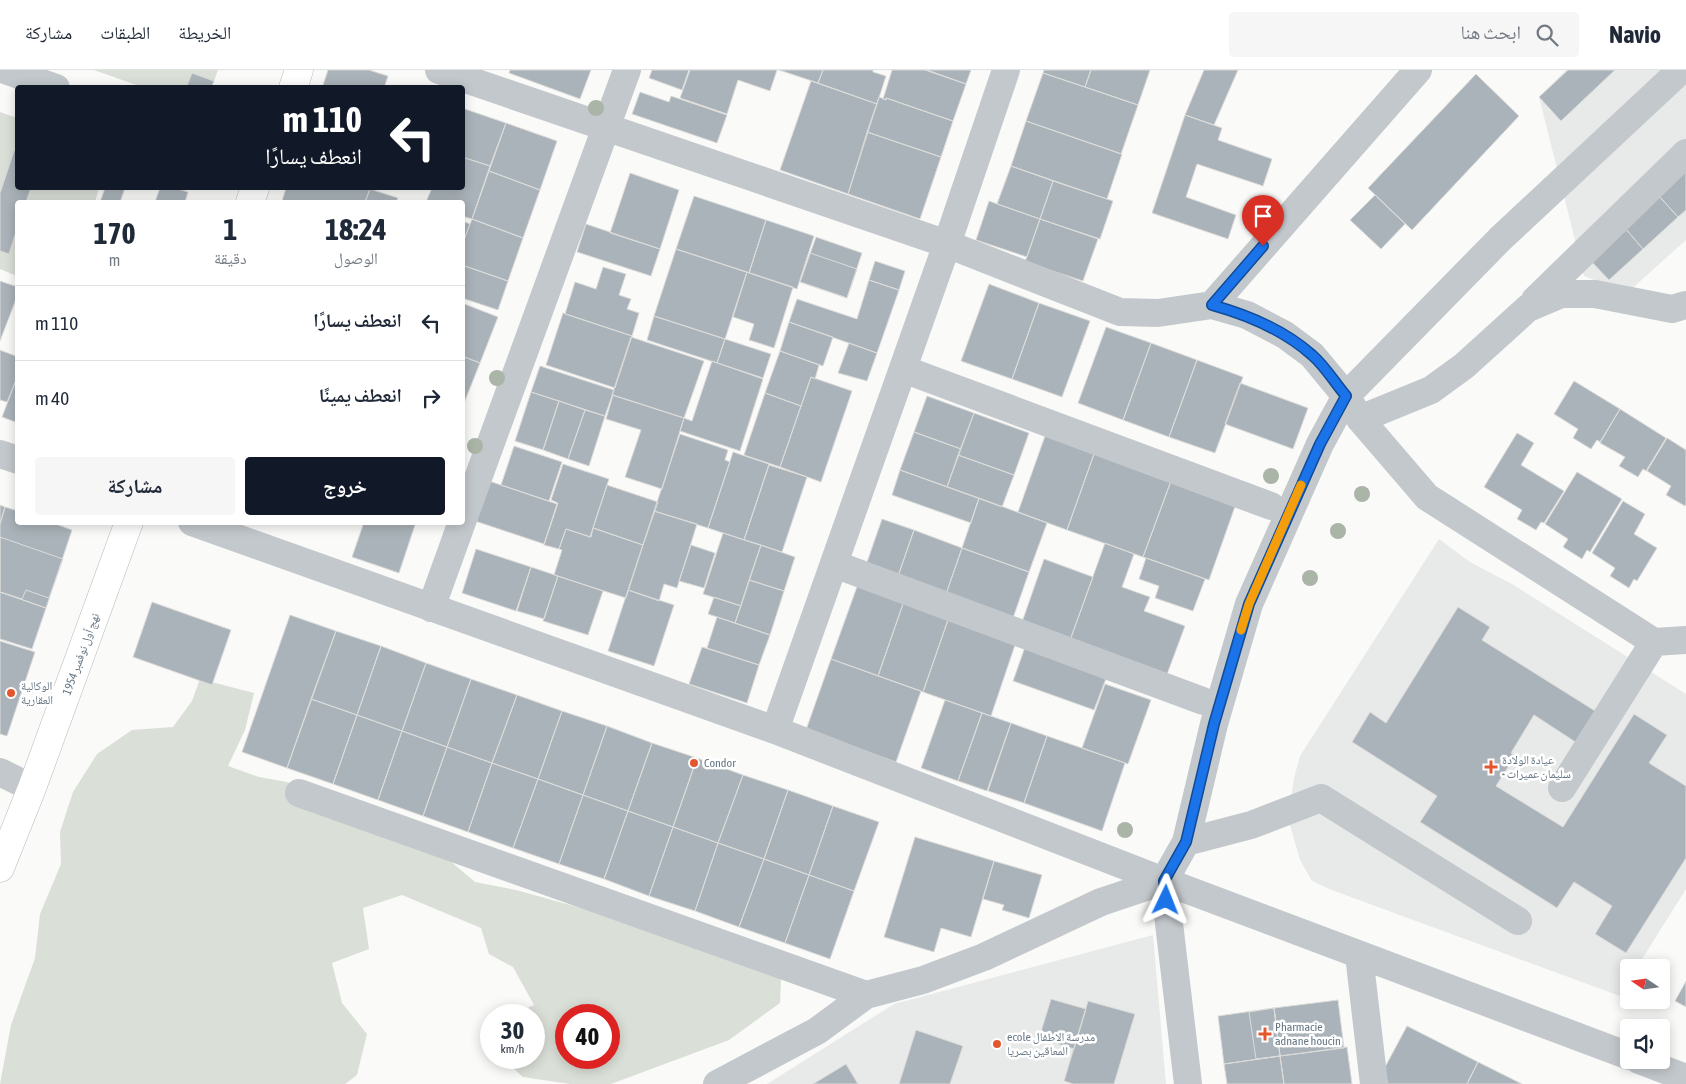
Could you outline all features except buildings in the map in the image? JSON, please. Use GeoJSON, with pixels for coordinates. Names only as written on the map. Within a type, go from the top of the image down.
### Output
{"type":"FeatureCollection","features":[{"type":"Feature","properties":{"kind":"main road"},"geometry":{"type":"LineString","coordinates":[[294,85],[299,70]]}},
{"type":"Feature","properties":{"kind":"main road","name":"نهج أول نوفمبر 1954"},"geometry":{"type":"LineString","coordinates":[[0,868],[32,788],[128,525]]}},
{"type":"Feature","properties":{"kind":"street"},"geometry":{"type":"LineString","coordinates":[[5,70],[48,85]]}},
{"type":"Feature","properties":{"kind":"street"},"geometry":{"type":"LineString","coordinates":[[439,70],[947,244],[1120,312],[1158,313],[1212,305],[1247,315],[1285,335],[1312,355],[1427,497],[1654,642],[1686,640]]}},
{"type":"Feature","properties":{"kind":"street"},"geometry":{"type":"LineString","coordinates":[[465,514],[627,70]]}},
{"type":"Feature","properties":{"kind":"street"},"geometry":{"type":"LineString","coordinates":[[775,730],[947,244],[1006,70]]}},
{"type":"Feature","properties":{"kind":"street"},"geometry":{"type":"LineString","coordinates":[[1212,305],[1418,70]]}},
{"type":"Feature","properties":{"kind":"street"},"geometry":{"type":"LineString","coordinates":[[1188,1084],[1164,881],[1186,842],[1214,724],[1249,604],[1320,444],[1500,239],[1681,70]]}},
{"type":"Feature","properties":{"kind":"street"},"geometry":{"type":"LineString","coordinates":[[1353,408],[1431,390],[1464,366],[1528,308],[1686,153]]}},
{"type":"Feature","properties":{"kind":"street"},"geometry":{"type":"LineString","coordinates":[[1528,308],[1561,294],[1594,294],[1672,309],[1686,305]]}},
{"type":"Feature","properties":{"kind":"street"},"geometry":{"type":"LineString","coordinates":[[903,368],[1271,506]]}},
{"type":"Feature","properties":{"kind":"street"},"geometry":{"type":"LineString","coordinates":[[0,454],[15,459]]}},
{"type":"Feature","properties":{"kind":"street"},"geometry":{"type":"LineString","coordinates":[[200,525],[775,730],[1164,881],[1620,1053]]}},
{"type":"Feature","properties":{"kind":"street"},"geometry":{"type":"LineString","coordinates":[[431,608],[461,525]]}},
{"type":"Feature","properties":{"kind":"street"},"geometry":{"type":"LineString","coordinates":[[834,564],[1203,701]]}},
{"type":"Feature","properties":{"kind":"street"},"geometry":{"type":"LineString","coordinates":[[1562,788],[1654,642]]}},
{"type":"Feature","properties":{"kind":"street"},"geometry":{"type":"LineString","coordinates":[[0,772],[32,788]]}},
{"type":"Feature","properties":{"kind":"street"},"geometry":{"type":"LineString","coordinates":[[299,793],[866,995]]}},
{"type":"Feature","properties":{"kind":"street"},"geometry":{"type":"LineString","coordinates":[[1186,842],[1251,825],[1321,798],[1518,921]]}},
{"type":"Feature","properties":{"kind":"street"},"geometry":{"type":"LineString","coordinates":[[717,1084],[817,1031],[866,995],[923,980],[984,957],[1102,902],[1164,881]]}},
{"type":"Feature","properties":{"kind":"street"},"geometry":{"type":"LineString","coordinates":[[1359,955],[1374,1084]]}},
{"type":"Feature","properties":{"kind":"street"},"geometry":{"type":"LineString","coordinates":[[1662,1069],[1686,1078]]}},
{"type":"Feature","properties":{"kind":"shaded area"},"geometry":{"type":"Polygon","coordinates":[[[94,70],[218,70],[214,81],[192,73],[187,85],[136,85],[94,70]]]}},
{"type":"Feature","properties":{"kind":"shaded area"},"geometry":{"type":"Polygon","coordinates":[[[1566,70],[1686,70],[1686,240],[1627,293],[1584,276],[1539,97],[1566,70]]]}},
{"type":"Feature","properties":{"kind":"shaded area"},"geometry":{"type":"Polygon","coordinates":[[[0,112],[15,117],[15,190],[98,190],[96,200],[15,200],[15,275],[0,269],[0,112]]]}},
{"type":"Feature","properties":{"kind":"shaded area","name":"عيادة الولادة - سليمان عميرات"},"geometry":{"type":"Polygon","coordinates":[[[1439,539],[1470,562],[1512,584],[1686,694],[1686,889],[1642,959],[1620,959],[1620,996],[1329,889],[1312,881],[1300,860],[1288,818],[1294,778],[1300,756],[1439,539]]]}},
{"type":"Feature","properties":{"kind":"shaded area"},"geometry":{"type":"Polygon","coordinates":[[[200,679],[254,693],[245,730],[228,766],[259,777],[287,782],[412,842],[442,854],[475,882],[516,890],[581,908],[751,963],[781,979],[780,1003],[729,1040],[611,1084],[570,1084],[523,1077],[514,1069],[545,1069],[545,1004],[533,1004],[513,967],[489,954],[481,928],[402,895],[363,908],[369,949],[332,963],[342,1003],[367,1034],[357,1075],[345,1084],[0,1084],[11,1025],[35,958],[40,914],[61,864],[60,832],[73,792],[97,754],[132,730],[173,727],[192,701],[200,679]]]}},
{"type":"Feature","properties":{"kind":"shaded area","name":"ecole مدرسة الاطفال المعاقين بصريا"},"geometry":{"type":"Polygon","coordinates":[[[1153,935],[1166,1084],[767,1084],[894,1004],[1153,935]]]}},
{"type":"Feature","properties":{"kind":"slow traffic"},"geometry":{"type":"LineString","coordinates":[[1241,630],[1249,604],[1301,485]]}},
{"type":"Feature","properties":{"kind":"place","name":"الوكالية العقارية"},"geometry":{"type":"Point","coordinates":[11,693]}},
{"type":"Feature","properties":{"kind":"place","name":"Condor"},"geometry":{"type":"Point","coordinates":[694,763]}},
{"type":"Feature","properties":{"kind":"place","name":"عيادة الولادة - سليمان عميرات"},"geometry":{"type":"Point","coordinates":[1491,767]}},
{"type":"Feature","properties":{"kind":"place","name":"Pharmacie adnane houcin"},"geometry":{"type":"Point","coordinates":[1265,1034]}},
{"type":"Feature","properties":{"kind":"place","name":"ecole مدرسة الاطفال المعاقين بصريا"},"geometry":{"type":"Point","coordinates":[997,1044]}},
{"type":"Feature","properties":{"kind":"route"},"geometry":{"type":"LineString","coordinates":[[1166,900],[1164,881],[1186,842],[1214,724],[1249,604],[1320,444],[1346,396],[1312,355],[1285,335],[1247,315],[1212,305],[1263,246]]}}]}
